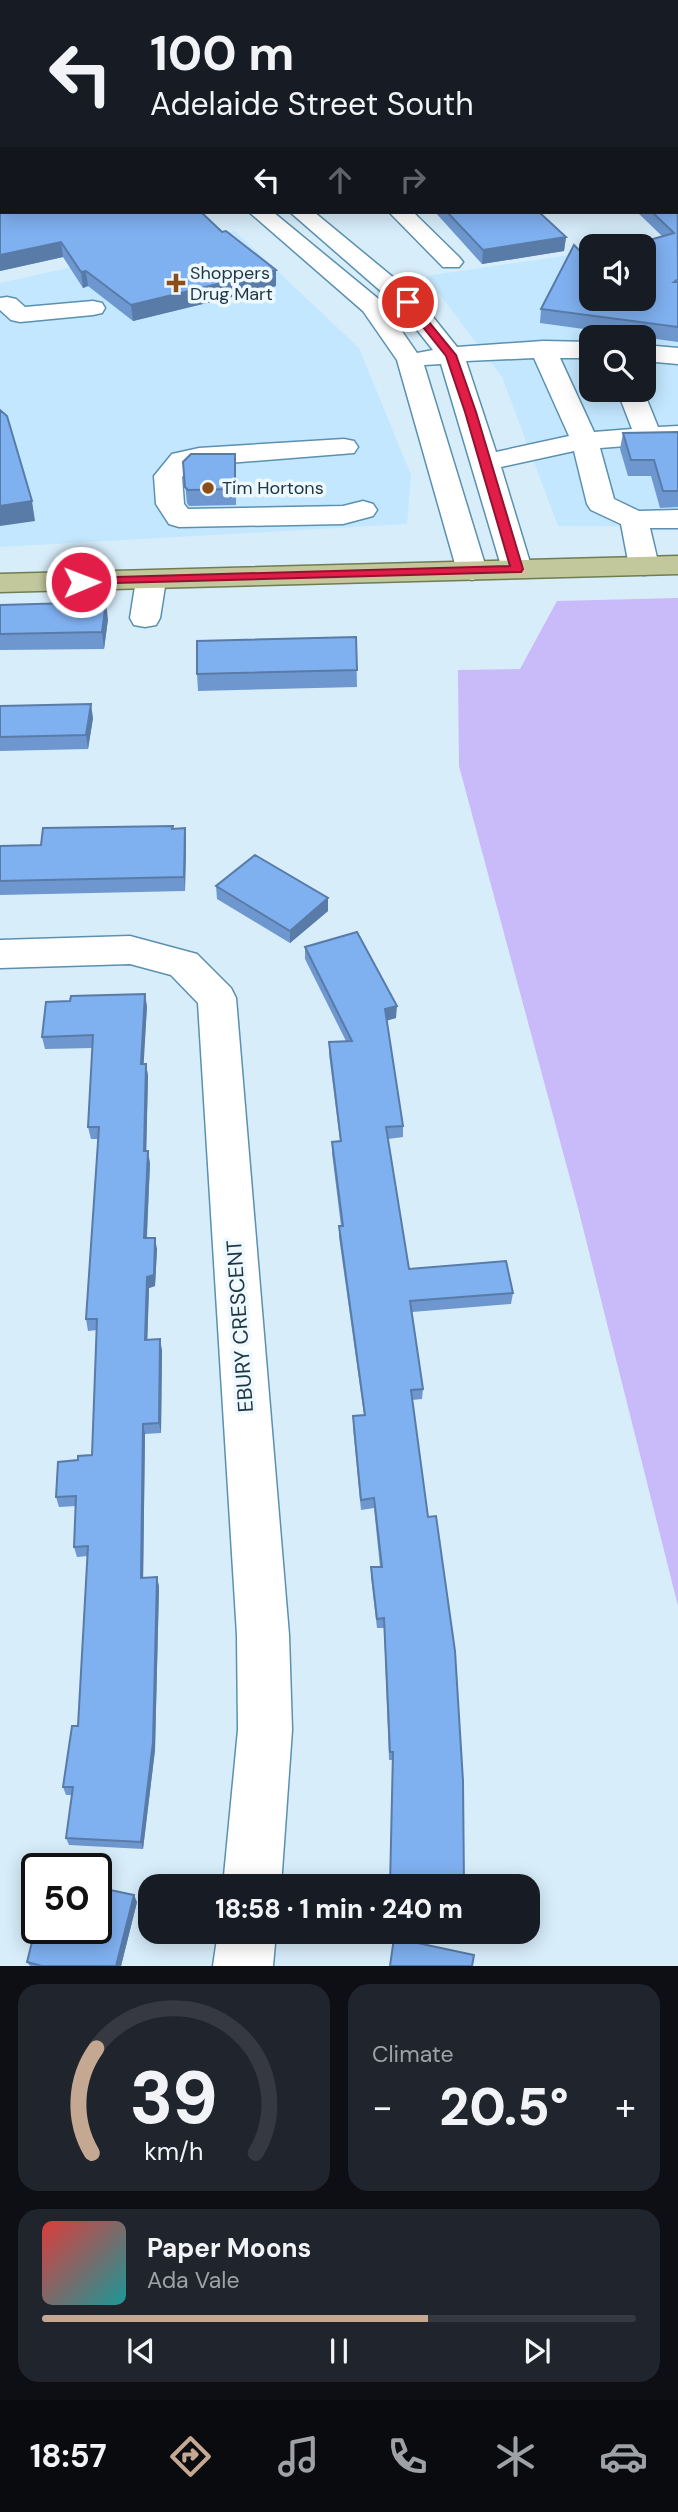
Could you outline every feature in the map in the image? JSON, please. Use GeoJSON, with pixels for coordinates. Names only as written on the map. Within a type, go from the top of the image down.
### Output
{"type":"FeatureCollection","features":[{"type":"Feature","properties":{"kind":"main road"},"geometry":{"type":"LineString","coordinates":[[0,583],[678,565]]}},
{"type":"Feature","properties":{"kind":"street"},"geometry":{"type":"LineString","coordinates":[[262,214],[372,306],[410,360],[472,571]]}},
{"type":"Feature","properties":{"kind":"street"},"geometry":{"type":"LineString","coordinates":[[303,214],[408,302],[451,355],[517,569]]}},
{"type":"Feature","properties":{"kind":"street"},"geometry":{"type":"LineString","coordinates":[[402,214],[451,262]]}},
{"type":"Feature","properties":{"kind":"street"},"geometry":{"type":"LineString","coordinates":[[7,304],[20,315],[93,308]]}},
{"type":"Feature","properties":{"kind":"street"},"geometry":{"type":"LineString","coordinates":[[543,349],[585,441],[601,503],[634,520],[678,519]]}},
{"type":"Feature","properties":{"kind":"street"},"geometry":{"type":"LineString","coordinates":[[410,360],[484,351],[579,350]]}},
{"type":"Feature","properties":{"kind":"street"},"geometry":{"type":"LineString","coordinates":[[656,353],[678,356]]}},
{"type":"Feature","properties":{"kind":"street"},"geometry":{"type":"LineString","coordinates":[[635,402],[648,436]]}},
{"type":"Feature","properties":{"kind":"street"},"geometry":{"type":"LineString","coordinates":[[485,462],[585,441],[678,434]]}},
{"type":"Feature","properties":{"kind":"street"},"geometry":{"type":"LineString","coordinates":[[344,447],[199,456],[182,460],[168,476],[170,504],[178,518],[343,515],[363,510]]}},
{"type":"Feature","properties":{"kind":"street"},"geometry":{"type":"LineString","coordinates":[[634,520],[643,566]]}},
{"type":"Feature","properties":{"kind":"street"},"geometry":{"type":"LineString","coordinates":[[145,618],[151,580]]}},
{"type":"Feature","properties":{"kind":"street","name":"EBURY CRESCENT"},"geometry":{"type":"LineString","coordinates":[[0,954],[130,950],[184,964],[217,998],[262,1635],[265,1730],[253,1874]]}},
{"type":"Feature","properties":{"kind":"street"},"geometry":{"type":"LineString","coordinates":[[243,1966],[246,1944]]}},
{"type":"Feature","properties":{"kind":"shaded area"},"geometry":{"type":"Polygon","coordinates":[[[235,231],[359,348],[411,475],[407,524],[0,547],[0,283],[235,231]]]}},
{"type":"Feature","properties":{"kind":"shaded area"},"geometry":{"type":"Polygon","coordinates":[[[579,254],[579,311],[656,311],[656,288],[678,269],[678,527],[558,526],[502,377],[426,276],[579,254]]]}},
{"type":"Feature","properties":{"kind":"shaded area"},"geometry":{"type":"Polygon","coordinates":[[[678,598],[678,1606],[578,1208],[459,766],[458,670],[520,669],[557,601],[678,598]]]}},
{"type":"Feature","properties":{"kind":"building"},"geometry":{"type":"Polygon","coordinates":[[[0,214],[203,214],[222,232],[226,231],[276,270],[131,305],[86,271],[81,272],[61,242],[0,255],[0,214]]]}},
{"type":"Feature","properties":{"kind":"building"},"geometry":{"type":"Polygon","coordinates":[[[449,214],[541,214],[566,237],[483,250],[449,214]]]}},
{"type":"Feature","properties":{"kind":"building"},"geometry":{"type":"Polygon","coordinates":[[[654,214],[678,214],[678,279],[674,282],[678,282],[678,327],[541,309],[574,245],[579,250],[579,311],[656,311],[656,238],[674,233],[654,214]]]}},
{"type":"Feature","properties":{"kind":"building"},"geometry":{"type":"Polygon","coordinates":[[[0,410],[7,416],[32,501],[0,506],[0,410]]]}},
{"type":"Feature","properties":{"kind":"building"},"geometry":{"type":"Polygon","coordinates":[[[678,432],[678,491],[663,491],[654,460],[631,460],[623,433],[678,432]]]}},
{"type":"Feature","properties":{"kind":"building"},"geometry":{"type":"Polygon","coordinates":[[[191,454],[235,454],[235,489],[188,490],[185,487],[183,462],[191,454]]]}},
{"type":"Feature","properties":{"kind":"building"},"geometry":{"type":"Polygon","coordinates":[[[106,602],[102,632],[0,634],[0,605],[106,602]]]}},
{"type":"Feature","properties":{"kind":"building"},"geometry":{"type":"Polygon","coordinates":[[[356,637],[357,670],[197,674],[197,641],[356,637]]]}},
{"type":"Feature","properties":{"kind":"building"},"geometry":{"type":"Polygon","coordinates":[[[91,704],[86,735],[0,737],[0,706],[91,704]]]}},
{"type":"Feature","properties":{"kind":"building"},"geometry":{"type":"Polygon","coordinates":[[[173,826],[172,829],[185,828],[184,877],[0,881],[0,846],[41,845],[43,828],[173,826]]]}},
{"type":"Feature","properties":{"kind":"building"},"geometry":{"type":"Polygon","coordinates":[[[255,855],[328,898],[290,931],[216,886],[255,855]]]}},
{"type":"Feature","properties":{"kind":"building"},"geometry":{"type":"Polygon","coordinates":[[[357,932],[397,1006],[385,1009],[403,1126],[386,1127],[409,1269],[506,1261],[513,1293],[410,1301],[423,1389],[411,1390],[428,1517],[436,1516],[455,1651],[463,1781],[464,1874],[390,1874],[393,1752],[390,1752],[384,1618],[377,1619],[371,1567],[382,1567],[374,1498],[361,1500],[353,1416],[365,1415],[339,1226],[343,1226],[332,1142],[341,1141],[329,1042],[352,1041],[305,947],[357,932]]]}},
{"type":"Feature","properties":{"kind":"building"},"geometry":{"type":"Polygon","coordinates":[[[145,994],[141,1064],[146,1064],[144,1151],[148,1151],[144,1238],[155,1238],[154,1275],[147,1277],[145,1340],[160,1339],[159,1423],[143,1424],[141,1578],[157,1577],[153,1742],[141,1842],[66,1838],[73,1787],[63,1787],[72,1726],[78,1726],[88,1546],[74,1547],[76,1496],[56,1497],[58,1462],[92,1455],[97,1319],[86,1319],[99,1127],[88,1127],[93,1035],[42,1037],[46,1002],[70,1001],[71,996],[145,994]]]}},
{"type":"Feature","properties":{"kind":"building"},"geometry":{"type":"Polygon","coordinates":[[[112,1890],[134,1895],[116,1966],[42,1966],[27,1962],[32,1944],[112,1944],[112,1890]]]}},
{"type":"Feature","properties":{"kind":"building"},"geometry":{"type":"Polygon","coordinates":[[[393,1944],[422,1944],[474,1955],[472,1966],[390,1966],[393,1944]]]}},
{"type":"Feature","properties":{"kind":"place","name":"Shoppers Drug Mart"},"geometry":{"type":"Point","coordinates":[176,283]}},
{"type":"Feature","properties":{"kind":"place","name":"Tim Hortons"},"geometry":{"type":"Point","coordinates":[208,488]}},
{"type":"Feature","properties":{"kind":"route"},"geometry":{"type":"LineString","coordinates":[[81,582],[517,569],[471,412],[451,355],[408,302]]}}]}
